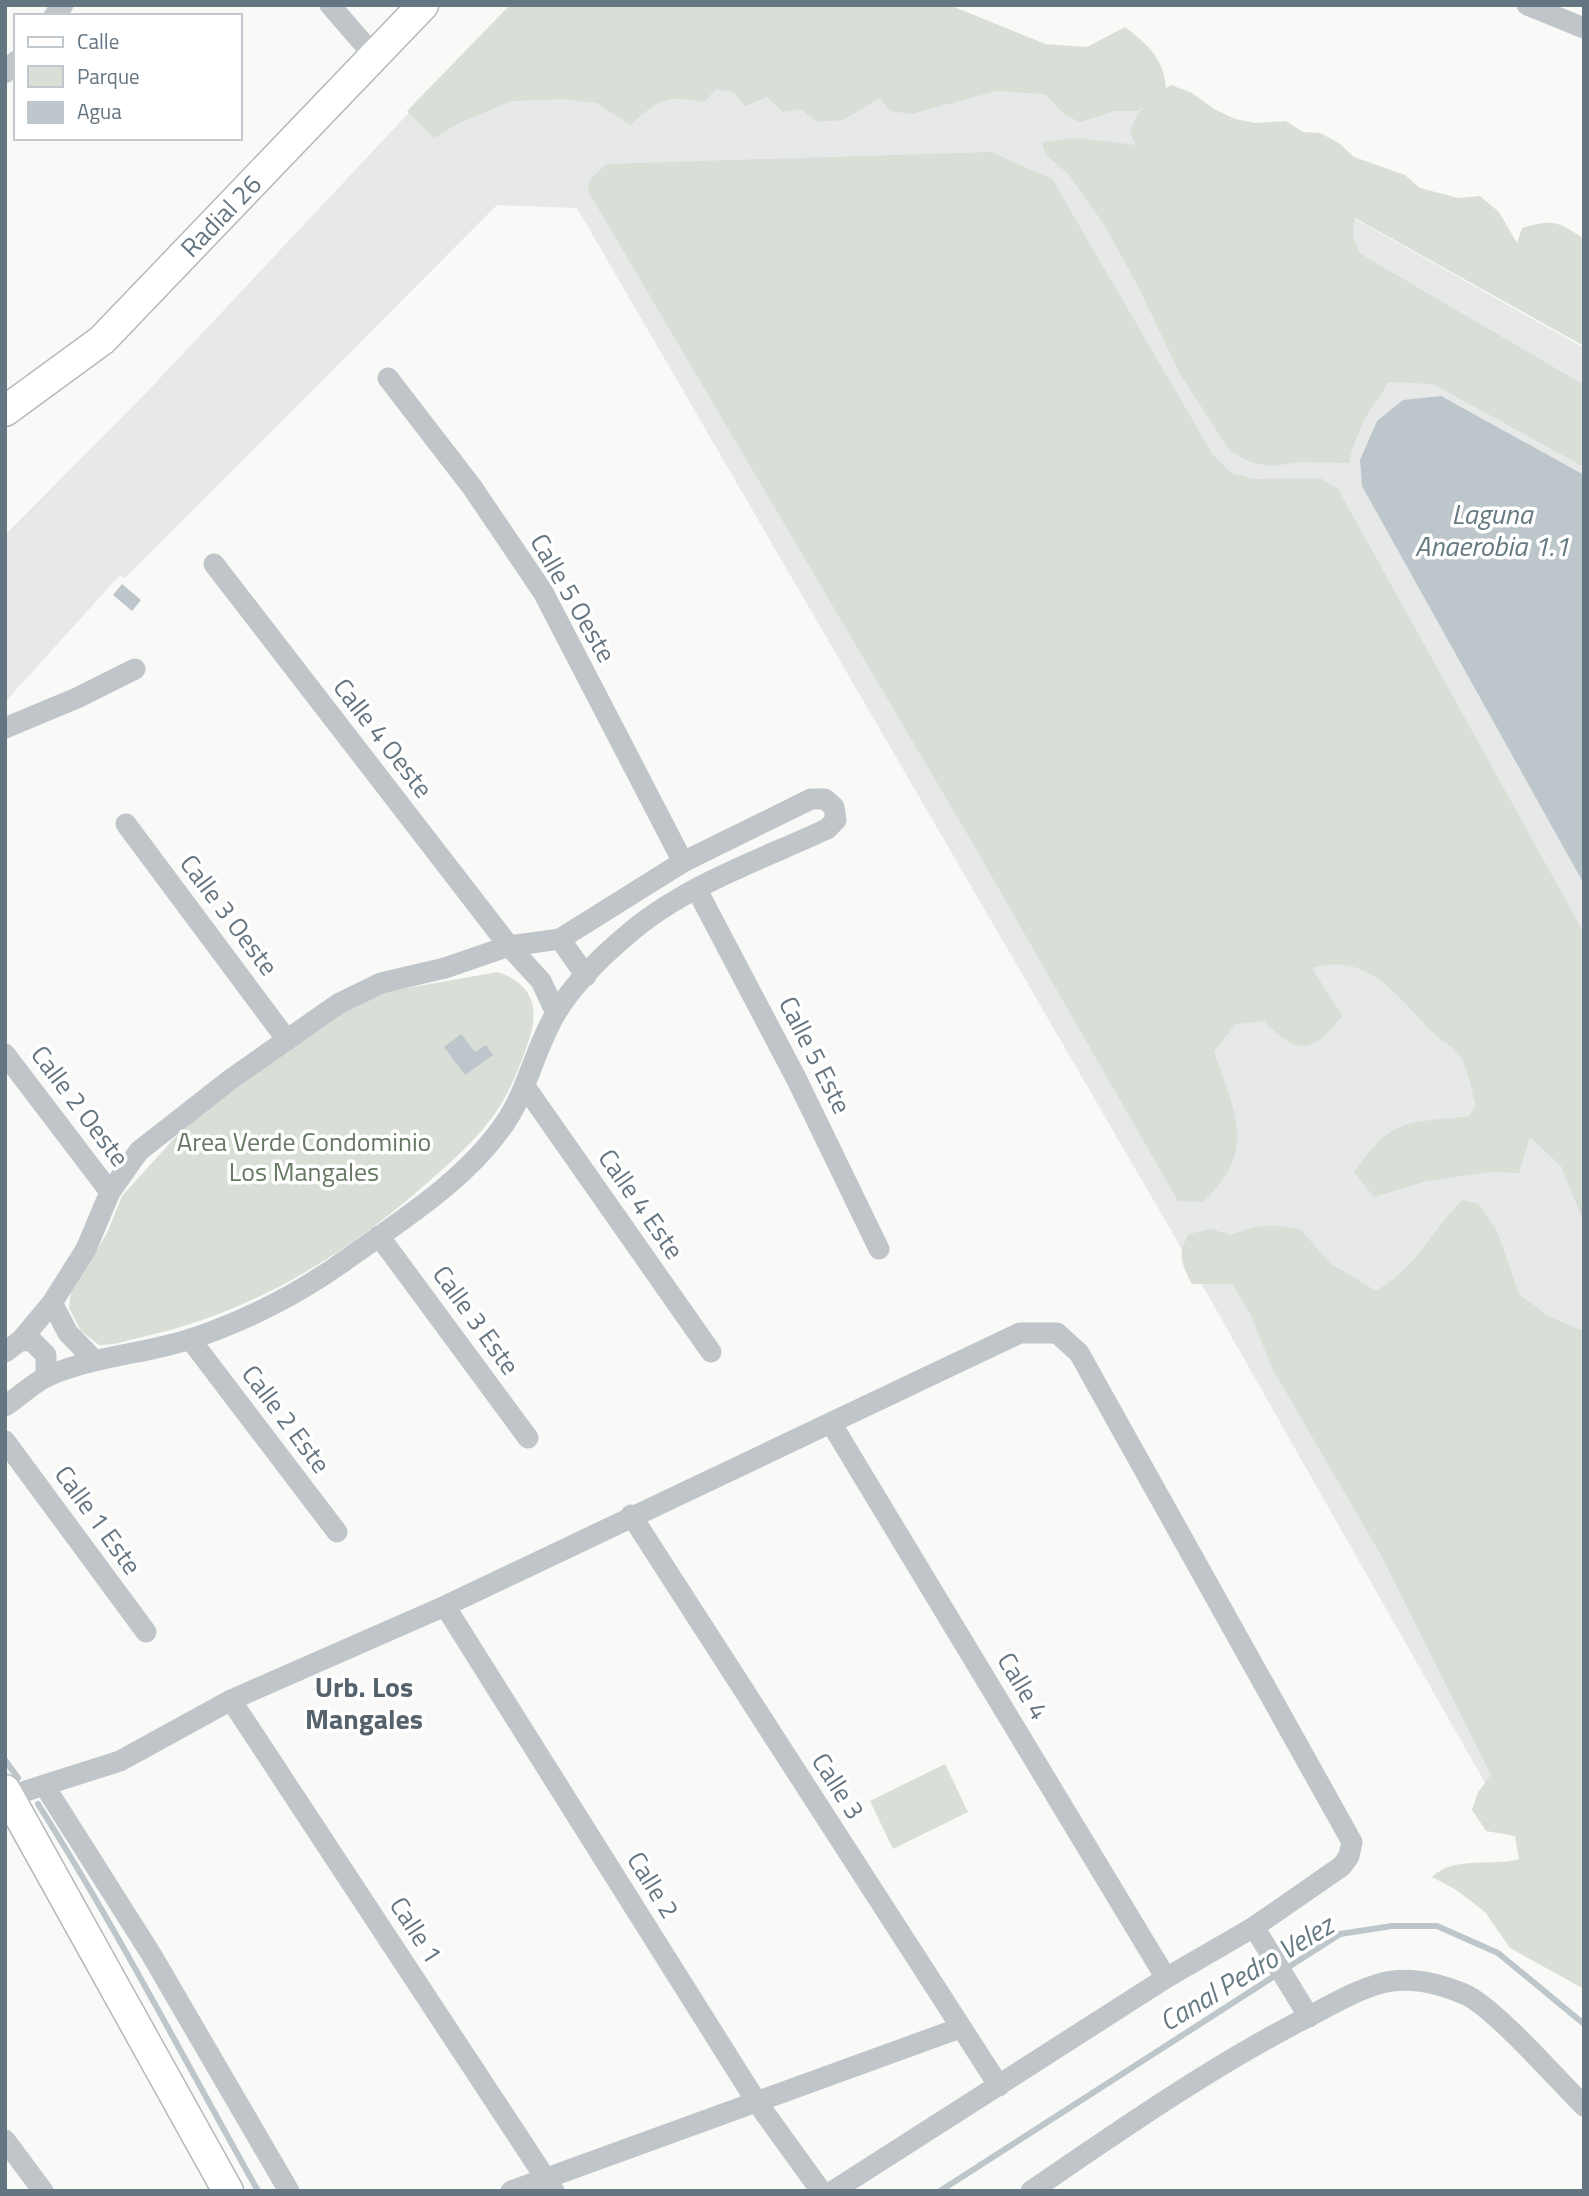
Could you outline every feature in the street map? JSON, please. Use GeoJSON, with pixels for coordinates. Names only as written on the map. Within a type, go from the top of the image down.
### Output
{"type":"FeatureCollection","features":[{"type":"Feature","properties":{"kind":"main road","name":"Radial 26"},"geometry":{"type":"LineString","coordinates":[[5,411],[102,341],[423,5]]}},
{"type":"Feature","properties":{"kind":"main road"},"geometry":{"type":"LineString","coordinates":[[7,1796],[228,2191]]}},
{"type":"Feature","properties":{"kind":"street"},"geometry":{"type":"LineString","coordinates":[[330,5],[375,57]]}},
{"type":"Feature","properties":{"kind":"street"},"geometry":{"type":"LineString","coordinates":[[1527,5],[1584,28]]}},
{"type":"Feature","properties":{"kind":"street","name":"Calle 5 Oeste"},"geometry":{"type":"LineString","coordinates":[[388,378],[472,487],[543,592],[683,862]]}},
{"type":"Feature","properties":{"kind":"street","name":"Calle 4 Oeste"},"geometry":{"type":"LineString","coordinates":[[214,564],[509,946],[541,981],[556,1013]]}},
{"type":"Feature","properties":{"kind":"street"},"geometry":{"type":"LineString","coordinates":[[5,727],[135,669]]}},
{"type":"Feature","properties":{"kind":"street"},"geometry":{"type":"LineString","coordinates":[[5,1406],[46,1377],[94,1360],[190,1339],[298,1293],[379,1236],[457,1177],[481,1154],[505,1123],[526,1088],[556,1013],[586,976],[626,935],[656,913],[697,890],[827,829],[836,820],[834,807],[825,799],[811,799],[683,862],[560,939],[509,946],[445,968],[381,983],[338,1004],[158,1134],[139,1151],[110,1192],[86,1249],[52,1303],[13,1346]]}},
{"type":"Feature","properties":{"kind":"street","name":"Calle 3 Oeste"},"geometry":{"type":"LineString","coordinates":[[126,824],[287,1040]]}},
{"type":"Feature","properties":{"kind":"street","name":"Calle 5 Este"},"geometry":{"type":"LineString","coordinates":[[697,890],[802,1090],[879,1249]]}},
{"type":"Feature","properties":{"kind":"street"},"geometry":{"type":"LineString","coordinates":[[560,939],[586,976]]}},
{"type":"Feature","properties":{"kind":"street","name":"Calle 2 Oeste"},"geometry":{"type":"LineString","coordinates":[[5,1054],[110,1192]]}},
{"type":"Feature","properties":{"kind":"street","name":"Calle 4 Este"},"geometry":{"type":"LineString","coordinates":[[526,1088],[711,1352]]}},
{"type":"Feature","properties":{"kind":"street","name":"Calle 3 Este"},"geometry":{"type":"LineString","coordinates":[[379,1236],[528,1438]]}},
{"type":"Feature","properties":{"kind":"street"},"geometry":{"type":"LineString","coordinates":[[52,1303],[68,1333],[94,1360]]}},
{"type":"Feature","properties":{"kind":"street"},"geometry":{"type":"LineString","coordinates":[[7,1796],[120,1761],[231,1700],[445,1606],[631,1515],[1020,1333],[1057,1333],[1079,1353],[1352,1842],[1349,1856],[1342,1866],[1254,1927],[1166,1978],[833,2191]]}},
{"type":"Feature","properties":{"kind":"street","name":"Calle 2 Este"},"geometry":{"type":"LineString","coordinates":[[190,1339],[337,1532]]}},
{"type":"Feature","properties":{"kind":"street"},"geometry":{"type":"LineString","coordinates":[[13,1346],[33,1342],[46,1355],[46,1377]]}},
{"type":"Feature","properties":{"kind":"street","name":"Calle 4"},"geometry":{"type":"LineString","coordinates":[[831,1423],[1166,1978]]}},
{"type":"Feature","properties":{"kind":"street","name":"Calle 1 Este"},"geometry":{"type":"LineString","coordinates":[[5,1441],[146,1632]]}},
{"type":"Feature","properties":{"kind":"street","name":"Calle 3"},"geometry":{"type":"LineString","coordinates":[[631,1515],[999,2087]]}},
{"type":"Feature","properties":{"kind":"street","name":"Calle 2"},"geometry":{"type":"LineString","coordinates":[[445,1606],[756,2101],[821,2191]]}},
{"type":"Feature","properties":{"kind":"street","name":"Calle 1"},"geometry":{"type":"LineString","coordinates":[[231,1700],[550,2185]]}},
{"type":"Feature","properties":{"kind":"street"},"geometry":{"type":"LineString","coordinates":[[44,1785],[151,1954],[289,2191]]}},
{"type":"Feature","properties":{"kind":"street"},"geometry":{"type":"LineString","coordinates":[[1254,1927],[1272,1952],[1304,2008]]}},
{"type":"Feature","properties":{"kind":"street"},"geometry":{"type":"LineString","coordinates":[[1031,2191],[1304,2008],[1383,1982],[1421,1980],[1467,1995],[1584,2106]]}},
{"type":"Feature","properties":{"kind":"street"},"geometry":{"type":"LineString","coordinates":[[511,2191],[550,2185],[756,2101],[960,2028]]}},
{"type":"Feature","properties":{"kind":"street"},"geometry":{"type":"LineString","coordinates":[[5,2140],[43,2191]]}},
{"type":"Feature","properties":{"kind":"shaded area"},"geometry":{"type":"Polygon","coordinates":[[[510,5],[949,5],[1045,44],[1584,348],[1584,1950],[1564,1922],[1176,1239],[577,208],[497,205],[125,578],[120,575],[5,702],[5,535],[144,395],[510,5]]]}},
{"type":"Feature","properties":{"kind":"green space"},"geometry":{"type":"Polygon","coordinates":[[[510,5],[949,5],[1045,44],[1087,47],[1125,27],[1140,39],[1158,60],[1166,88],[1171,85],[1192,93],[1214,109],[1235,119],[1255,123],[1286,121],[1303,132],[1320,133],[1339,143],[1354,157],[1405,175],[1420,188],[1458,198],[1480,196],[1499,212],[1517,243],[1522,228],[1541,223],[1561,225],[1584,239],[1584,346],[1355,218],[1353,236],[1359,253],[1584,385],[1584,467],[1433,384],[1387,382],[1361,427],[1349,463],[1301,462],[1272,466],[1250,462],[1230,451],[1180,374],[1137,284],[1103,223],[1069,175],[1045,154],[1042,142],[1078,138],[1136,145],[1130,132],[1137,114],[1145,107],[1136,111],[1115,111],[1080,122],[1065,115],[1045,94],[997,91],[911,114],[890,111],[880,98],[843,120],[816,122],[801,109],[783,112],[767,97],[745,106],[733,92],[716,89],[704,102],[680,99],[663,101],[630,125],[597,103],[561,99],[512,101],[459,123],[434,138],[407,111],[510,5]]]}},
{"type":"Feature","properties":{"kind":"green space"},"geometry":{"type":"Polygon","coordinates":[[[991,152],[1052,179],[1213,455],[1231,473],[1253,479],[1320,478],[1338,489],[1584,933],[1584,1223],[1561,1166],[1530,1137],[1519,1173],[1490,1172],[1426,1181],[1374,1197],[1354,1172],[1380,1141],[1402,1126],[1415,1122],[1469,1116],[1476,1105],[1466,1068],[1455,1050],[1432,1032],[1378,979],[1348,966],[1331,965],[1312,968],[1342,1016],[1322,1038],[1313,1044],[1295,1045],[1264,1021],[1236,1024],[1214,1051],[1234,1112],[1236,1148],[1231,1165],[1220,1183],[1203,1202],[1178,1201],[972,842],[588,191],[590,179],[607,164],[991,152]]]}},
{"type":"Feature","properties":{"kind":"green space","name":"Area Verde Condominio Los Mangales"},"geometry":{"type":"Polygon","coordinates":[[[498,972],[520,984],[531,1000],[533,1019],[528,1043],[503,1102],[491,1119],[469,1145],[427,1183],[364,1234],[330,1257],[296,1278],[223,1312],[111,1344],[99,1345],[81,1331],[69,1308],[71,1292],[107,1233],[122,1196],[189,1122],[337,1014],[384,992],[498,972]]]}},
{"type":"Feature","properties":{"kind":"green space"},"geometry":{"type":"Polygon","coordinates":[[[1462,1200],[1479,1204],[1497,1231],[1519,1294],[1548,1316],[1580,1330],[1584,1328],[1584,1989],[1510,1948],[1485,1912],[1455,1889],[1432,1877],[1451,1866],[1519,1859],[1515,1836],[1486,1831],[1472,1810],[1478,1792],[1491,1775],[1381,1555],[1272,1368],[1250,1313],[1232,1284],[1192,1284],[1182,1259],[1183,1247],[1189,1234],[1211,1229],[1231,1235],[1265,1226],[1300,1229],[1330,1263],[1376,1291],[1403,1271],[1462,1200]]]}},
{"type":"Feature","properties":{"kind":"green space"},"geometry":{"type":"Polygon","coordinates":[[[945,1764],[968,1812],[893,1849],[870,1801],[945,1764]]]}},
{"type":"Feature","properties":{"kind":"water","name":"Laguna Anaerobia 1.1"},"geometry":{"type":"Polygon","coordinates":[[[1441,396],[1584,475],[1584,884],[1362,486],[1360,460],[1377,421],[1403,400],[1441,396]]]}},
{"type":"Feature","properties":{"kind":"water"},"geometry":{"type":"Polygon","coordinates":[[[122,584],[141,600],[132,611],[113,595],[122,584]]]}},
{"type":"Feature","properties":{"kind":"water"},"geometry":{"type":"Polygon","coordinates":[[[461,1034],[475,1052],[486,1045],[493,1055],[465,1075],[444,1047],[461,1034]]]}},
{"type":"Feature","properties":{"kind":"waterway"},"geometry":{"type":"LineString","coordinates":[[5,1760],[18,1778]]}},
{"type":"Feature","properties":{"kind":"waterway"},"geometry":{"type":"LineString","coordinates":[[38,1804],[123,1947],[258,2191]]}},
{"type":"Feature","properties":{"kind":"waterway","name":"Canal Pedro Velez"},"geometry":{"type":"LineString","coordinates":[[940,2191],[1340,1934],[1392,1926],[1437,1926],[1498,1953],[1584,2024]]}},
{"type":"Feature","properties":{"kind":"district","name":"Urb. Los Mangales"},"geometry":{"type":"Point","coordinates":[364,1703]}}]}
